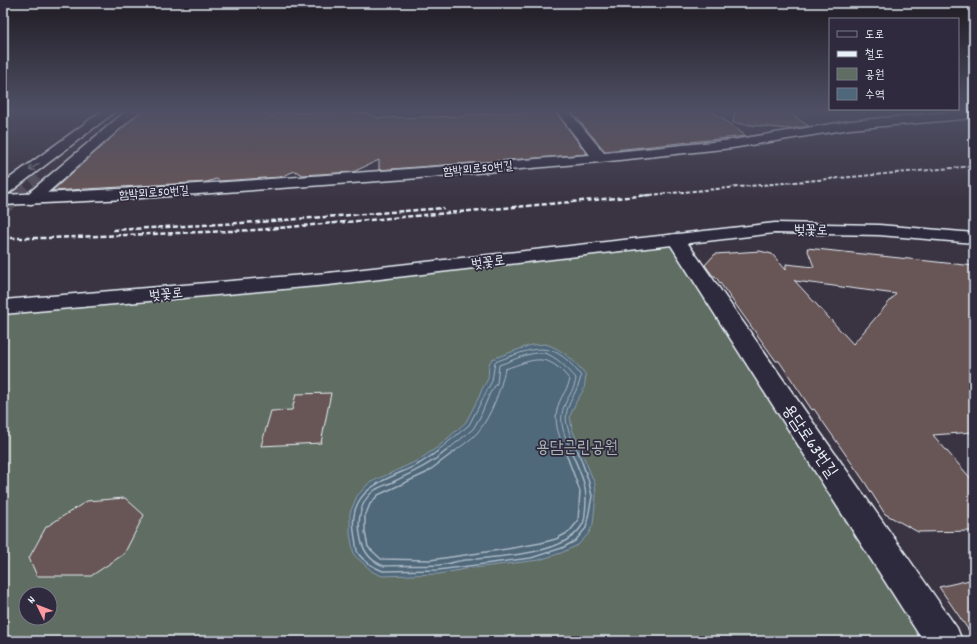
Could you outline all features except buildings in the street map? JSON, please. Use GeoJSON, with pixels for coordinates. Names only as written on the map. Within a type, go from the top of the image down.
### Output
{"type":"FeatureCollection","features":[{"type":"Feature","properties":{"kind":"street"},"geometry":{"type":"LineString","coordinates":[[3,190],[69,141]]}},
{"type":"Feature","properties":{"kind":"street"},"geometry":{"type":"LineString","coordinates":[[39,178],[85,141]]}},
{"type":"Feature","properties":{"kind":"street"},"geometry":{"type":"LineString","coordinates":[[31,199],[99,141]]}},
{"type":"Feature","properties":{"kind":"street"},"geometry":{"type":"LineString","coordinates":[[586,141],[600,158]]}},
{"type":"Feature","properties":{"kind":"street","name":"함박뫼로50번길"},"geometry":{"type":"LineString","coordinates":[[3,200],[127,194],[407,174],[600,158],[750,141]]}},
{"type":"Feature","properties":{"kind":"street","name":"벚꽃로"},"geometry":{"type":"LineString","coordinates":[[3,307],[328,279],[775,228],[879,230],[974,238]]}},
{"type":"Feature","properties":{"kind":"street","name":"용담로63번길"},"geometry":{"type":"LineString","coordinates":[[676,239],[944,641]]}},
{"type":"Feature","properties":{"kind":"green space","name":"용담근린공원"},"geometry":{"type":"Polygon","coordinates":[[[676,239],[944,641],[3,641],[3,307],[676,239]]]}},
{"type":"Feature","properties":{"kind":"water"},"geometry":{"type":"Polygon","coordinates":[[[546,344],[558,349],[568,356],[586,375],[584,389],[570,416],[572,429],[595,484],[596,496],[593,524],[589,533],[578,545],[561,553],[539,560],[465,569],[439,574],[382,576],[373,572],[354,555],[350,534],[350,513],[357,496],[369,483],[417,461],[438,447],[466,422],[488,379],[489,364],[492,359],[531,345],[546,344]]]}},
{"type":"Feature","properties":{"kind":"tunnel"},"geometry":{"type":"LineString","coordinates":[[15,196],[39,178]]}},
{"type":"Feature","properties":{"kind":"tunnel"},"geometry":{"type":"LineString","coordinates":[[3,205],[16,195]]}},
{"type":"Feature","properties":{"kind":"railway"},"geometry":{"type":"LineString","coordinates":[[638,196],[974,166]]}},
{"type":"Feature","properties":{"kind":"railway"},"geometry":{"type":"LineString","coordinates":[[3,238],[48,238],[256,230],[650,195]]}},
{"type":"Feature","properties":{"kind":"railway"},"geometry":{"type":"LineString","coordinates":[[113,230],[258,222],[444,208]]}}]}
